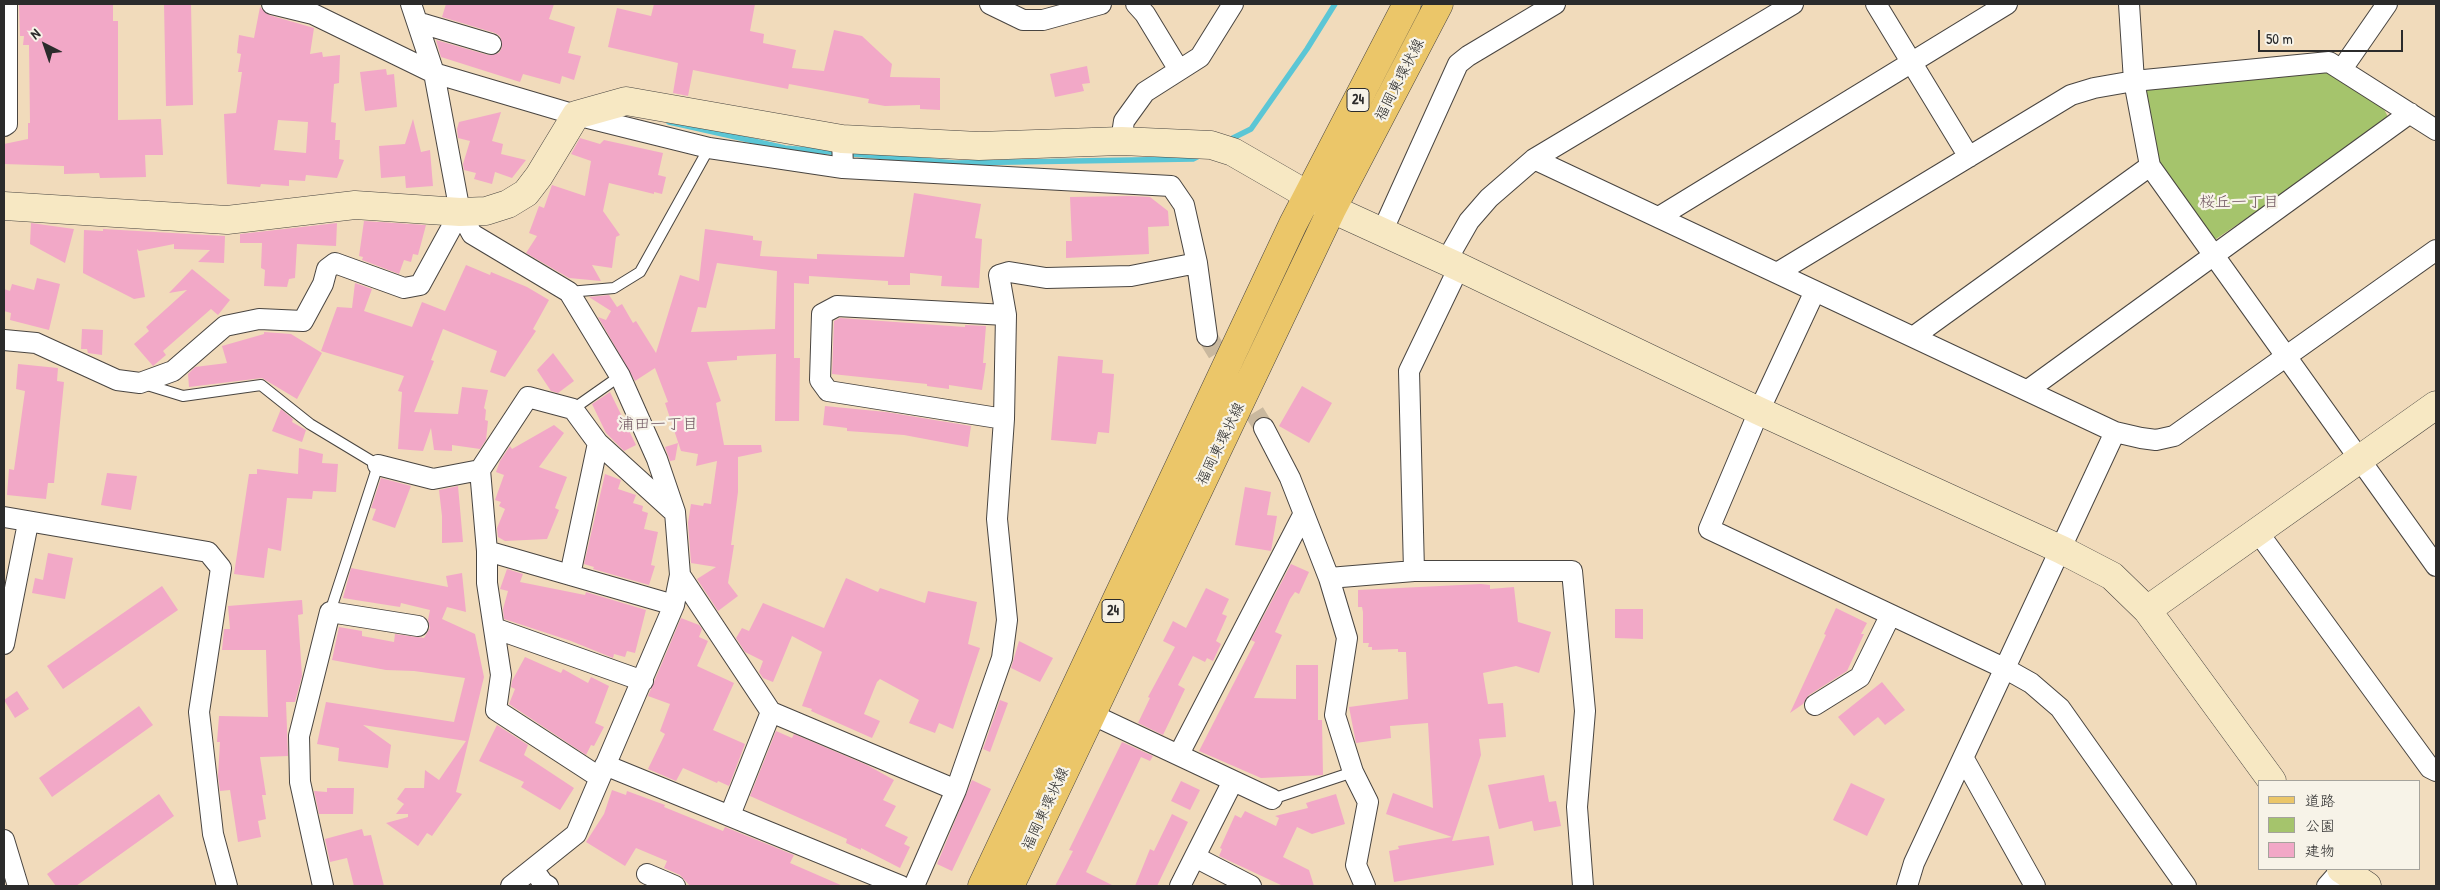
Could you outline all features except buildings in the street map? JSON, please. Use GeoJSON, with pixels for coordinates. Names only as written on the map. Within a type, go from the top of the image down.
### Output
{"type":"FeatureCollection","features":[{"type":"Feature","properties":{"kind":"main road","name":"福岡東環状線"},"geometry":{"type":"LineString","coordinates":[[982,886],[1308,195],[1407,4]]}},
{"type":"Feature","properties":{"kind":"main road","name":"福岡東環状線"},"geometry":{"type":"LineString","coordinates":[[1010,886],[1332,210],[1439,4]]}},
{"type":"Feature","properties":{"kind":"street"},"geometry":{"type":"LineString","coordinates":[[4,126],[7,124],[7,4]]}},
{"type":"Feature","properties":{"kind":"street"},"geometry":{"type":"LineString","coordinates":[[272,4],[313,14],[434,73],[576,115],[710,148],[843,168],[1171,186],[1184,205],[1197,263],[1207,336]]}},
{"type":"Feature","properties":{"kind":"street"},"geometry":{"type":"LineString","coordinates":[[990,4],[1023,20],[1043,20],[1101,4]]}},
{"type":"Feature","properties":{"kind":"street"},"geometry":{"type":"LineString","coordinates":[[1133,142],[1124,121],[1145,92],[1200,57],[1233,4]]}},
{"type":"Feature","properties":{"kind":"street"},"geometry":{"type":"LineString","coordinates":[[1382,232],[1458,64],[1468,56],[1555,4]]}},
{"type":"Feature","properties":{"kind":"street"},"geometry":{"type":"LineString","coordinates":[[1414,571],[1409,371],[1454,265],[1453,249],[1469,222],[1488,198],[1534,159],[1793,4]]}},
{"type":"Feature","properties":{"kind":"street"},"geometry":{"type":"LineString","coordinates":[[1876,4],[1969,157]]}},
{"type":"Feature","properties":{"kind":"street"},"geometry":{"type":"LineString","coordinates":[[1659,218],[2007,4]]}},
{"type":"Feature","properties":{"kind":"street"},"geometry":{"type":"LineString","coordinates":[[2129,4],[2134,81],[2150,166],[2359,460],[2436,564]]}},
{"type":"Feature","properties":{"kind":"street"},"geometry":{"type":"LineString","coordinates":[[2342,69],[2387,4]]}},
{"type":"Feature","properties":{"kind":"street"},"geometry":{"type":"LineString","coordinates":[[1144,7],[1179,70]]}},
{"type":"Feature","properties":{"kind":"street"},"geometry":{"type":"LineString","coordinates":[[414,13],[434,73],[460,212],[472,234],[569,292],[620,376],[657,459],[675,512],[680,575],[674,605],[576,834],[511,886]]}},
{"type":"Feature","properties":{"kind":"street"},"geometry":{"type":"LineString","coordinates":[[414,13],[491,44]]}},
{"type":"Feature","properties":{"kind":"street"},"geometry":{"type":"LineString","coordinates":[[1777,273],[2071,95],[2134,81],[2329,62],[2436,130]]}},
{"type":"Feature","properties":{"kind":"street"},"geometry":{"type":"LineString","coordinates":[[4,206],[226,220],[354,205],[460,212],[486,211],[508,204],[526,193],[539,176],[576,115],[626,101],[842,138],[978,146],[1133,142],[1211,145],[1233,152],[1332,210],[1454,265],[1758,411],[2062,550],[2112,576],[2146,610],[2271,780]]}},
{"type":"Feature","properties":{"kind":"street"},"geometry":{"type":"LineString","coordinates":[[2028,390],[2410,113]]}},
{"type":"Feature","properties":{"kind":"street"},"geometry":{"type":"LineString","coordinates":[[842,138],[843,168]]}},
{"type":"Feature","properties":{"kind":"street"},"geometry":{"type":"LineString","coordinates":[[1534,159],[2115,432],[2156,440],[2174,436],[2436,250]]}},
{"type":"Feature","properties":{"kind":"street"},"geometry":{"type":"LineString","coordinates":[[1913,337],[2150,166]]}},
{"type":"Feature","properties":{"kind":"street"},"geometry":{"type":"LineString","coordinates":[[4,340],[36,343],[117,380],[140,383],[173,371],[225,326],[259,319],[303,321],[323,284],[327,269],[335,263],[404,288],[420,285],[460,212]]}},
{"type":"Feature","properties":{"kind":"street"},"geometry":{"type":"LineString","coordinates":[[914,886],[956,790],[1002,658],[1007,620],[997,519],[1004,418],[1006,315],[999,275],[1009,272],[1046,278],[1131,276],[1197,263]]}},
{"type":"Feature","properties":{"kind":"street"},"geometry":{"type":"LineString","coordinates":[[1815,291],[1758,411],[1709,529],[1890,616],[2006,669],[2031,683],[2060,708],[2186,886]]}},
{"type":"Feature","properties":{"kind":"street"},"geometry":{"type":"LineString","coordinates":[[1004,418],[828,391],[820,380],[822,314],[837,306],[1006,315]]}},
{"type":"Feature","properties":{"kind":"street"},"geometry":{"type":"LineString","coordinates":[[675,512],[598,443],[573,409],[528,396],[480,470],[487,551],[487,583],[501,675],[496,710],[602,771],[730,815],[901,886]]}},
{"type":"Feature","properties":{"kind":"street"},"geometry":{"type":"LineString","coordinates":[[2146,610],[2436,405]]}},
{"type":"Feature","properties":{"kind":"street"},"geometry":{"type":"LineString","coordinates":[[1264,428],[1290,478],[1329,578],[1347,638],[1335,716],[1353,772],[1368,802],[1356,865],[1365,886]]}},
{"type":"Feature","properties":{"kind":"street"},"geometry":{"type":"LineString","coordinates":[[1907,886],[1914,863],[2062,550],[2115,432]]}},
{"type":"Feature","properties":{"kind":"street"},"geometry":{"type":"LineString","coordinates":[[570,575],[598,443]]}},
{"type":"Feature","properties":{"kind":"street"},"geometry":{"type":"LineString","coordinates":[[378,465],[433,479],[480,470]]}},
{"type":"Feature","properties":{"kind":"street"},"geometry":{"type":"LineString","coordinates":[[1179,754],[1304,515]]}},
{"type":"Feature","properties":{"kind":"street"},"geometry":{"type":"LineString","coordinates":[[4,517],[28,523],[208,552],[221,568],[199,712],[213,834],[226,886]]}},
{"type":"Feature","properties":{"kind":"street"},"geometry":{"type":"LineString","coordinates":[[4,644],[28,523]]}},
{"type":"Feature","properties":{"kind":"street"},"geometry":{"type":"LineString","coordinates":[[2257,531],[2430,771]]}},
{"type":"Feature","properties":{"kind":"street"},"geometry":{"type":"LineString","coordinates":[[487,551],[674,605]]}},
{"type":"Feature","properties":{"kind":"street"},"geometry":{"type":"LineString","coordinates":[[1329,578],[1414,571],[1572,571],[1586,711],[1577,808],[1583,886]]}},
{"type":"Feature","properties":{"kind":"street"},"geometry":{"type":"LineString","coordinates":[[680,575],[771,712],[956,790]]}},
{"type":"Feature","properties":{"kind":"street"},"geometry":{"type":"LineString","coordinates":[[323,886],[300,782],[298,736],[330,612],[418,626]]}},
{"type":"Feature","properties":{"kind":"street"},"geometry":{"type":"LineString","coordinates":[[1815,705],[1860,677],[1890,616]]}},
{"type":"Feature","properties":{"kind":"street"},"geometry":{"type":"LineString","coordinates":[[494,628],[643,681]]}},
{"type":"Feature","properties":{"kind":"street"},"geometry":{"type":"LineString","coordinates":[[730,815],[771,712]]}},
{"type":"Feature","properties":{"kind":"street"},"geometry":{"type":"LineString","coordinates":[[1091,714],[1272,799]]}},
{"type":"Feature","properties":{"kind":"street"},"geometry":{"type":"LineString","coordinates":[[1964,760],[2035,886]]}},
{"type":"Feature","properties":{"kind":"street"},"geometry":{"type":"LineString","coordinates":[[1180,886],[1234,781]]}},
{"type":"Feature","properties":{"kind":"street"},"geometry":{"type":"LineString","coordinates":[[4,840],[18,886]]}},
{"type":"Feature","properties":{"kind":"street"},"geometry":{"type":"LineString","coordinates":[[1195,857],[1251,886]]}},
{"type":"Feature","properties":{"kind":"street"},"geometry":{"type":"LineString","coordinates":[[533,868],[543,883],[548,886]]}},
{"type":"Feature","properties":{"kind":"street"},"geometry":{"type":"LineString","coordinates":[[2327,886],[2341,870]]}},
{"type":"Feature","properties":{"kind":"street"},"geometry":{"type":"LineString","coordinates":[[2343,870],[2367,886]]}},
{"type":"Feature","properties":{"kind":"street"},"geometry":{"type":"LineString","coordinates":[[647,874],[675,886]]}},
{"type":"Feature","properties":{"kind":"lane"},"geometry":{"type":"LineString","coordinates":[[569,292],[614,288],[640,272],[710,148]]}},
{"type":"Feature","properties":{"kind":"lane"},"geometry":{"type":"LineString","coordinates":[[573,409],[620,376]]}},
{"type":"Feature","properties":{"kind":"lane"},"geometry":{"type":"LineString","coordinates":[[140,383],[183,396],[261,385],[310,424],[378,465],[330,612]]}},
{"type":"Feature","properties":{"kind":"lane"},"geometry":{"type":"LineString","coordinates":[[1272,799],[1353,772]]}},
{"type":"Feature","properties":{"kind":"green space"},"geometry":{"type":"Polygon","coordinates":[[[2327,72],[2383,107],[2390,121],[2216,239],[2208,236],[2155,164],[2145,90],[2327,72]]]}},
{"type":"Feature","properties":{"kind":"waterway"},"geometry":{"type":"LineString","coordinates":[[1227,141],[1251,129],[1307,49],[1335,4]]}},
{"type":"Feature","properties":{"kind":"waterway"},"geometry":{"type":"LineString","coordinates":[[669,122],[785,148],[955,163],[1193,159],[1201,155]]}},
{"type":"Feature","properties":{"kind":"tunnel"},"geometry":{"type":"LineString","coordinates":[[1207,336],[1264,428]]}},
{"type":"Feature","properties":{"kind":"district","name":"桜丘一丁目"},"geometry":{"type":"Point","coordinates":[2239,203]}},
{"type":"Feature","properties":{"kind":"district","name":"浦田一丁目"},"geometry":{"type":"Point","coordinates":[658,425]}}]}
